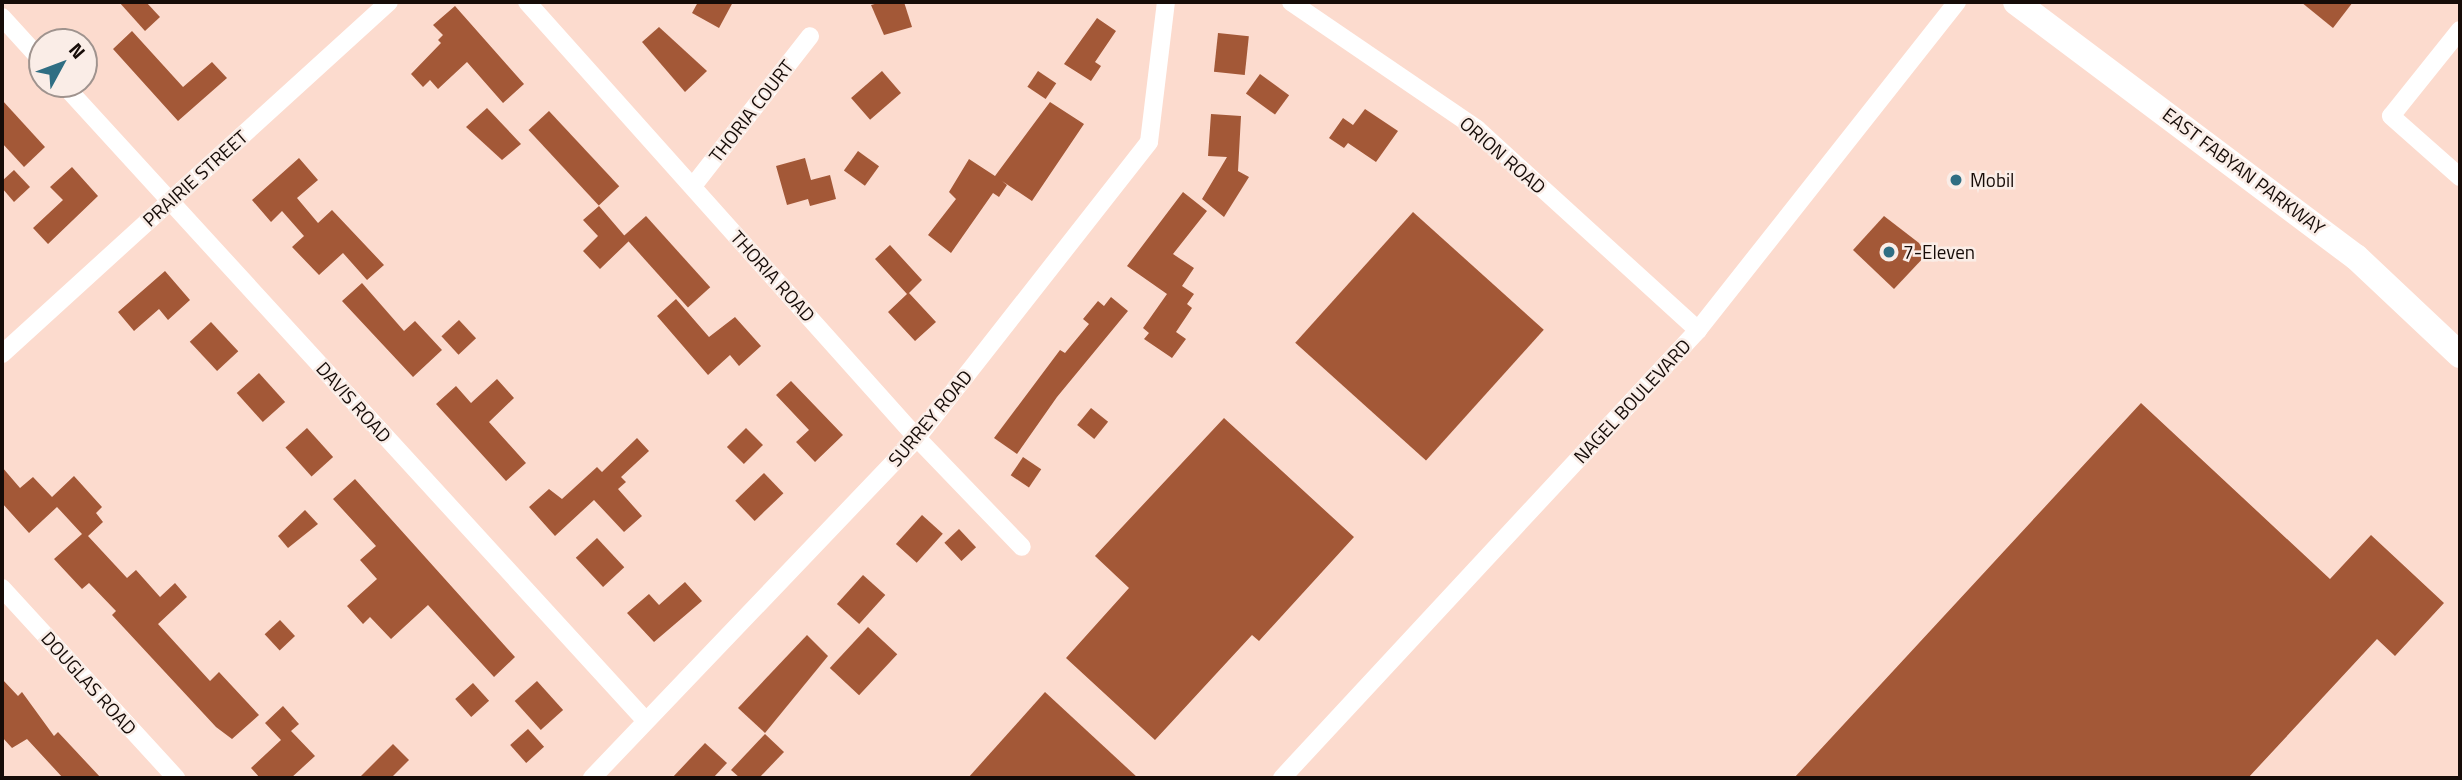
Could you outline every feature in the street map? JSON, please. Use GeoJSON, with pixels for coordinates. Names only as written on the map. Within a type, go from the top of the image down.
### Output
{"type":"FeatureCollection","features":[{"type":"Feature","properties":{"kind":"main road","name":"EAST FABYAN PARKWAY"},"geometry":{"type":"LineString","coordinates":[[2016,2],[2356,257],[2460,355]]}},
{"type":"Feature","properties":{"kind":"street","name":"PRAIRIE STREET"},"geometry":{"type":"LineString","coordinates":[[2,355],[389,2]]}},
{"type":"Feature","properties":{"kind":"street","name":"THORIA ROAD"},"geometry":{"type":"LineString","coordinates":[[527,2],[917,438],[1022,547]]}},
{"type":"Feature","properties":{"kind":"street","name":"SURREY ROAD"},"geometry":{"type":"LineString","coordinates":[[592,778],[917,438],[1149,142],[1166,2]]}},
{"type":"Feature","properties":{"kind":"street","name":"ORION ROAD"},"geometry":{"type":"LineString","coordinates":[[1291,2],[1478,129],[1698,330]]}},
{"type":"Feature","properties":{"kind":"street","name":"NAGEL BOULEVARD"},"geometry":{"type":"LineString","coordinates":[[1282,778],[1698,330],[1957,2]]}},
{"type":"Feature","properties":{"kind":"street"},"geometry":{"type":"LineString","coordinates":[[2,18],[28,46]]}},
{"type":"Feature","properties":{"kind":"street"},"geometry":{"type":"LineString","coordinates":[[2460,30],[2391,116],[2460,177]]}},
{"type":"Feature","properties":{"kind":"street","name":"THORIA COURT"},"geometry":{"type":"LineString","coordinates":[[693,186],[810,36]]}},
{"type":"Feature","properties":{"kind":"street","name":"DAVIS ROAD"},"geometry":{"type":"LineString","coordinates":[[76,98],[645,720]]}},
{"type":"Feature","properties":{"kind":"street","name":"DOUGLAS ROAD"},"geometry":{"type":"LineString","coordinates":[[2,588],[176,778]]}},
{"type":"Feature","properties":{"kind":"building"},"geometry":{"type":"Polygon","coordinates":[[[119,2],[146,2],[160,17],[145,31],[119,2]]]}},
{"type":"Feature","properties":{"kind":"building"},"geometry":{"type":"Polygon","coordinates":[[[698,2],[733,2],[719,28],[692,13],[698,2]]]}},
{"type":"Feature","properties":{"kind":"building"},"geometry":{"type":"Polygon","coordinates":[[[904,2],[912,27],[884,35],[871,5],[904,2]]]}},
{"type":"Feature","properties":{"kind":"building"},"geometry":{"type":"Polygon","coordinates":[[[2301,2],[2353,2],[2333,28],[2301,2]]]}},
{"type":"Feature","properties":{"kind":"building"},"geometry":{"type":"Polygon","coordinates":[[[455,6],[524,84],[503,103],[467,62],[438,89],[430,80],[423,87],[411,74],[441,43],[438,40],[443,35],[433,25],[455,6]]]}},
{"type":"Feature","properties":{"kind":"building"},"geometry":{"type":"Polygon","coordinates":[[[1097,18],[1116,31],[1095,62],[1101,66],[1091,81],[1064,64],[1097,18]]]}},
{"type":"Feature","properties":{"kind":"building"},"geometry":{"type":"Polygon","coordinates":[[[659,27],[707,71],[685,92],[642,42],[659,27]]]}},
{"type":"Feature","properties":{"kind":"building"},"geometry":{"type":"Polygon","coordinates":[[[132,31],[183,87],[212,62],[227,78],[178,121],[113,49],[132,31]]]}},
{"type":"Feature","properties":{"kind":"building"},"geometry":{"type":"Polygon","coordinates":[[[1218,33],[1249,36],[1245,75],[1214,72],[1218,33]]]}},
{"type":"Feature","properties":{"kind":"building"},"geometry":{"type":"Polygon","coordinates":[[[882,71],[901,93],[870,120],[851,98],[882,71]]]}},
{"type":"Feature","properties":{"kind":"building"},"geometry":{"type":"Polygon","coordinates":[[[1038,71],[1056,83],[1046,99],[1027,87],[1038,71]]]}},
{"type":"Feature","properties":{"kind":"building"},"geometry":{"type":"Polygon","coordinates":[[[1260,74],[1289,95],[1275,115],[1246,93],[1260,74]]]}},
{"type":"Feature","properties":{"kind":"building"},"geometry":{"type":"Polygon","coordinates":[[[2,100],[45,147],[24,167],[2,143],[2,100]]]}},
{"type":"Feature","properties":{"kind":"building"},"geometry":{"type":"Polygon","coordinates":[[[1050,102],[1084,124],[1032,201],[1002,181],[1007,185],[999,197],[993,193],[951,253],[928,235],[956,199],[949,192],[969,159],[995,176],[1050,102]]]}},
{"type":"Feature","properties":{"kind":"building"},"geometry":{"type":"Polygon","coordinates":[[[487,108],[521,144],[502,160],[466,127],[487,108]]]}},
{"type":"Feature","properties":{"kind":"building"},"geometry":{"type":"Polygon","coordinates":[[[1365,109],[1398,131],[1376,162],[1348,143],[1344,148],[1329,138],[1343,118],[1353,125],[1365,109]]]}},
{"type":"Feature","properties":{"kind":"building"},"geometry":{"type":"Polygon","coordinates":[[[549,111],[619,186],[599,205],[529,130],[549,111]]]}},
{"type":"Feature","properties":{"kind":"building"},"geometry":{"type":"Polygon","coordinates":[[[1211,114],[1241,116],[1238,171],[1249,177],[1224,217],[1202,199],[1227,157],[1208,156],[1211,114]]]}},
{"type":"Feature","properties":{"kind":"building"},"geometry":{"type":"Polygon","coordinates":[[[858,151],[879,166],[865,186],[844,170],[858,151]]]}},
{"type":"Feature","properties":{"kind":"building"},"geometry":{"type":"Polygon","coordinates":[[[299,158],[318,180],[297,198],[318,223],[332,210],[384,265],[367,280],[343,253],[319,275],[292,247],[304,236],[282,211],[271,222],[252,200],[299,158]]]}},
{"type":"Feature","properties":{"kind":"building"},"geometry":{"type":"Polygon","coordinates":[[[805,158],[811,180],[830,175],[836,199],[810,206],[808,199],[787,205],[776,166],[805,158]]]}},
{"type":"Feature","properties":{"kind":"building"},"geometry":{"type":"Polygon","coordinates":[[[72,167],[98,196],[48,244],[33,228],[63,200],[50,187],[72,167]]]}},
{"type":"Feature","properties":{"kind":"building"},"geometry":{"type":"Polygon","coordinates":[[[14,170],[30,187],[14,202],[2,188],[2,181],[14,170]]]}},
{"type":"Feature","properties":{"kind":"building"},"geometry":{"type":"Polygon","coordinates":[[[1183,192],[1207,211],[1173,254],[1194,268],[1182,286],[1194,294],[1187,304],[1192,308],[1176,332],[1186,339],[1172,358],[1144,339],[1149,333],[1143,328],[1167,294],[1127,266],[1183,192]]]}},
{"type":"Feature","properties":{"kind":"building"},"geometry":{"type":"Polygon","coordinates":[[[599,206],[629,241],[600,269],[583,251],[598,236],[583,220],[599,206]]]}},
{"type":"Feature","properties":{"kind":"building"},"geometry":{"type":"Polygon","coordinates":[[[1413,212],[1544,330],[1426,461],[1295,343],[1413,212]]]}},
{"type":"Feature","properties":{"kind":"building"},"geometry":{"type":"Polygon","coordinates":[[[646,216],[710,287],[688,307],[624,236],[646,216]]]}},
{"type":"Feature","properties":{"kind":"building","name":"7-Eleven"},"geometry":{"type":"Polygon","coordinates":[[[1884,216],[1919,243],[1926,255],[1894,289],[1853,250],[1884,216]]]}},
{"type":"Feature","properties":{"kind":"building"},"geometry":{"type":"Polygon","coordinates":[[[890,245],[922,280],[909,293],[936,322],[915,341],[888,312],[907,294],[875,259],[890,245]]]}},
{"type":"Feature","properties":{"kind":"building"},"geometry":{"type":"Polygon","coordinates":[[[165,271],[190,300],[168,320],[159,309],[134,331],[118,312],[165,271]]]}},
{"type":"Feature","properties":{"kind":"building"},"geometry":{"type":"Polygon","coordinates":[[[362,283],[404,331],[415,321],[442,350],[413,377],[342,301],[362,283]]]}},
{"type":"Feature","properties":{"kind":"building"},"geometry":{"type":"Polygon","coordinates":[[[1111,297],[1128,311],[1057,397],[1017,454],[994,438],[1060,350],[1065,353],[1089,324],[1083,319],[1098,301],[1104,306],[1111,297]]]}},
{"type":"Feature","properties":{"kind":"building"},"geometry":{"type":"Polygon","coordinates":[[[676,299],[709,337],[735,317],[761,346],[739,366],[730,355],[708,375],[657,316],[676,299]]]}},
{"type":"Feature","properties":{"kind":"building"},"geometry":{"type":"Polygon","coordinates":[[[459,320],[476,338],[458,355],[441,336],[459,320]]]}},
{"type":"Feature","properties":{"kind":"building"},"geometry":{"type":"Polygon","coordinates":[[[211,322],[238,351],[217,371],[190,342],[211,322]]]}},
{"type":"Feature","properties":{"kind":"building"},"geometry":{"type":"Polygon","coordinates":[[[259,373],[285,402],[263,422],[237,393],[259,373]]]}},
{"type":"Feature","properties":{"kind":"building"},"geometry":{"type":"Polygon","coordinates":[[[497,379],[514,398],[489,422],[526,463],[506,481],[436,404],[456,386],[471,403],[497,379]]]}},
{"type":"Feature","properties":{"kind":"building"},"geometry":{"type":"Polygon","coordinates":[[[791,381],[843,435],[815,462],[796,442],[809,430],[776,395],[791,381]]]}},
{"type":"Feature","properties":{"kind":"building"},"geometry":{"type":"Polygon","coordinates":[[[2141,403],[2330,579],[2371,535],[2444,603],[2395,656],[2377,639],[2248,778],[1794,778],[2141,403]]]}},
{"type":"Feature","properties":{"kind":"building"},"geometry":{"type":"Polygon","coordinates":[[[1091,408],[1108,422],[1094,439],[1077,425],[1091,408]]]}},
{"type":"Feature","properties":{"kind":"building"},"geometry":{"type":"Polygon","coordinates":[[[1224,418],[1354,537],[1259,641],[1252,635],[1155,740],[1066,658],[1129,588],[1095,556],[1224,418]]]}},
{"type":"Feature","properties":{"kind":"building"},"geometry":{"type":"Polygon","coordinates":[[[307,428],[333,457],[312,476],[285,447],[307,428]]]}},
{"type":"Feature","properties":{"kind":"building"},"geometry":{"type":"Polygon","coordinates":[[[746,428],[763,445],[744,464],[727,447],[746,428]]]}},
{"type":"Feature","properties":{"kind":"building"},"geometry":{"type":"Polygon","coordinates":[[[637,438],[649,451],[621,477],[626,482],[618,489],[642,516],[624,532],[594,500],[555,536],[529,507],[549,489],[562,499],[597,467],[602,472],[637,438]]]}},
{"type":"Feature","properties":{"kind":"building"},"geometry":{"type":"Polygon","coordinates":[[[1023,457],[1041,469],[1029,488],[1011,475],[1023,457]]]}},
{"type":"Feature","properties":{"kind":"building"},"geometry":{"type":"Polygon","coordinates":[[[2,467],[20,488],[33,477],[52,497],[74,476],[102,507],[96,513],[103,522],[88,536],[127,578],[136,570],[160,597],[175,583],[187,597],[158,624],[210,681],[219,672],[259,715],[232,739],[216,727],[112,615],[116,611],[89,583],[82,589],[54,559],[82,534],[57,507],[29,533],[2,503],[2,467]]]}},
{"type":"Feature","properties":{"kind":"building"},"geometry":{"type":"Polygon","coordinates":[[[764,473],[783,493],[755,521],[735,501],[764,473]]]}},
{"type":"Feature","properties":{"kind":"building"},"geometry":{"type":"Polygon","coordinates":[[[355,479],[515,657],[494,677],[428,605],[391,639],[370,617],[363,624],[347,606],[377,579],[360,560],[376,546],[333,499],[355,479]]]}},
{"type":"Feature","properties":{"kind":"building"},"geometry":{"type":"Polygon","coordinates":[[[305,510],[318,524],[288,548],[278,536],[305,510]]]}},
{"type":"Feature","properties":{"kind":"building"},"geometry":{"type":"Polygon","coordinates":[[[922,515],[943,534],[917,563],[896,544],[922,515]]]}},
{"type":"Feature","properties":{"kind":"building"},"geometry":{"type":"Polygon","coordinates":[[[959,529],[976,547],[961,561],[944,543],[959,529]]]}},
{"type":"Feature","properties":{"kind":"building"},"geometry":{"type":"Polygon","coordinates":[[[597,538],[624,567],[603,587],[576,558],[597,538]]]}},
{"type":"Feature","properties":{"kind":"building"},"geometry":{"type":"Polygon","coordinates":[[[863,575],[885,595],[859,624],[837,604],[863,575]]]}},
{"type":"Feature","properties":{"kind":"building"},"geometry":{"type":"Polygon","coordinates":[[[685,582],[702,601],[654,642],[627,613],[649,594],[659,605],[685,582]]]}},
{"type":"Feature","properties":{"kind":"building"},"geometry":{"type":"Polygon","coordinates":[[[280,620],[295,636],[280,650],[265,634],[280,620]]]}},
{"type":"Feature","properties":{"kind":"building"},"geometry":{"type":"Polygon","coordinates":[[[868,627],[897,654],[859,695],[830,668],[868,627]]]}},
{"type":"Feature","properties":{"kind":"building"},"geometry":{"type":"Polygon","coordinates":[[[807,635],[828,656],[765,733],[738,708],[807,635]]]}},
{"type":"Feature","properties":{"kind":"building"},"geometry":{"type":"Polygon","coordinates":[[[2,679],[18,696],[22,692],[54,736],[58,732],[101,778],[63,778],[27,739],[12,748],[2,737],[2,679]]]}},
{"type":"Feature","properties":{"kind":"building"},"geometry":{"type":"Polygon","coordinates":[[[537,681],[563,710],[541,730],[515,701],[537,681]]]}},
{"type":"Feature","properties":{"kind":"building"},"geometry":{"type":"Polygon","coordinates":[[[473,683],[489,701],[471,717],[455,699],[473,683]]]}},
{"type":"Feature","properties":{"kind":"building"},"geometry":{"type":"Polygon","coordinates":[[[1045,692],[1138,778],[968,778],[1045,692]]]}},
{"type":"Feature","properties":{"kind":"building"},"geometry":{"type":"Polygon","coordinates":[[[283,706],[299,724],[291,731],[315,756],[291,778],[260,778],[251,768],[281,740],[265,723],[283,706]]]}},
{"type":"Feature","properties":{"kind":"building"},"geometry":{"type":"Polygon","coordinates":[[[528,729],[544,747],[526,763],[510,745],[528,729]]]}},
{"type":"Feature","properties":{"kind":"building"},"geometry":{"type":"Polygon","coordinates":[[[765,734],[784,752],[759,778],[740,778],[731,770],[765,734]]]}},
{"type":"Feature","properties":{"kind":"building"},"geometry":{"type":"Polygon","coordinates":[[[705,743],[727,763],[713,778],[672,778],[705,743]]]}},
{"type":"Feature","properties":{"kind":"building"},"geometry":{"type":"Polygon","coordinates":[[[393,744],[409,760],[391,778],[359,778],[393,744]]]}},
{"type":"Feature","properties":{"kind":"place","name":"Mobil"},"geometry":{"type":"Point","coordinates":[1956,180]}},
{"type":"Feature","properties":{"kind":"place","name":"7-Eleven"},"geometry":{"type":"Point","coordinates":[1889,252]}}]}
